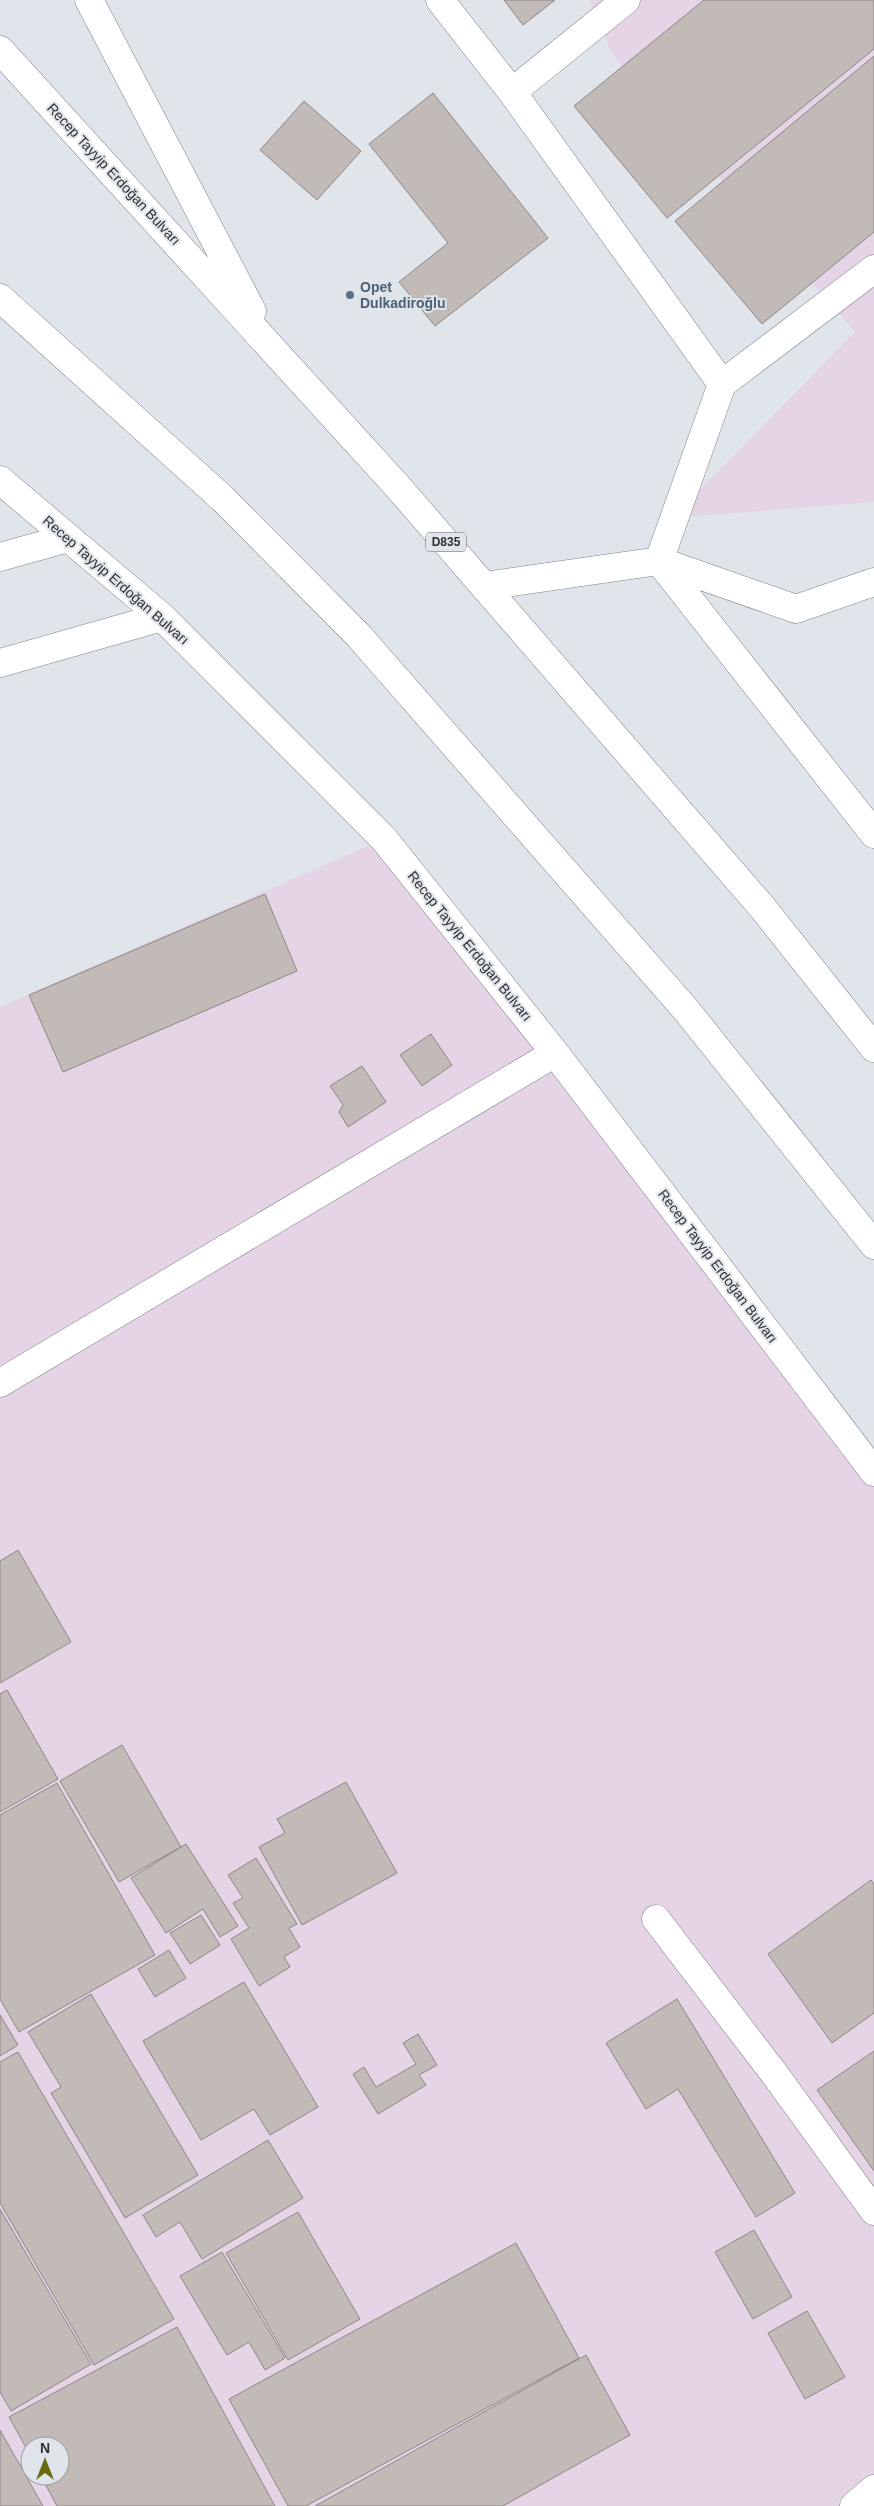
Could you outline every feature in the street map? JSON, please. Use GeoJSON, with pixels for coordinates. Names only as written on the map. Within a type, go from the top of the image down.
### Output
{"type":"FeatureCollection","features":[{"type":"Feature","properties":{"kind":"main road"},"geometry":{"type":"LineString","coordinates":[[90,0],[268,343]]}},
{"type":"Feature","properties":{"kind":"main road"},"geometry":{"type":"LineString","coordinates":[[440,0],[512,92],[722,384]]}},
{"type":"Feature","properties":{"kind":"main road"},"geometry":{"type":"LineString","coordinates":[[512,92],[626,0]]}},
{"type":"Feature","properties":{"kind":"main road","name":"Recep Tayyip Erdoğan Bulvarı"},"geometry":{"type":"LineString","coordinates":[[0,50],[268,343],[484,586],[762,907],[874,1048]]}},
{"type":"Feature","properties":{"kind":"main road"},"geometry":{"type":"LineString","coordinates":[[659,561],[722,384],[874,269]]}},
{"type":"Feature","properties":{"kind":"main road"},"geometry":{"type":"LineString","coordinates":[[0,298],[223,499],[358,635],[687,1011],[874,1245]]}},
{"type":"Feature","properties":{"kind":"main road","name":"Recep Tayyip Erdoğan Bulvarı"},"geometry":{"type":"LineString","coordinates":[[0,480],[162,617],[384,839],[555,1052],[874,1472]]}},
{"type":"Feature","properties":{"kind":"main road"},"geometry":{"type":"LineString","coordinates":[[0,556],[68,538]]}},
{"type":"Feature","properties":{"kind":"main road"},"geometry":{"type":"LineString","coordinates":[[659,561],[874,834]]}},
{"type":"Feature","properties":{"kind":"main road"},"geometry":{"type":"LineString","coordinates":[[484,586],[659,561],[796,609],[874,582]]}},
{"type":"Feature","properties":{"kind":"main road"},"geometry":{"type":"LineString","coordinates":[[0,663],[162,617]]}},
{"type":"Feature","properties":{"kind":"main road"},"geometry":{"type":"LineString","coordinates":[[0,1383],[555,1052]]}},
{"type":"Feature","properties":{"kind":"main road"},"geometry":{"type":"LineString","coordinates":[[656,1919],[776,2076],[874,2211]]}},
{"type":"Feature","properties":{"kind":"main road"},"geometry":{"type":"LineString","coordinates":[[854,2506],[874,2489]]}},
{"type":"Feature","properties":{"kind":"shaded area"},"geometry":{"type":"Polygon","coordinates":[[[589,0],[874,0],[874,502],[672,518],[855,332],[614,57],[589,0]]]}},
{"type":"Feature","properties":{"kind":"shaded area"},"geometry":{"type":"Polygon","coordinates":[[[384,839],[874,1472],[874,2506],[0,2506],[0,1007],[384,839]]]}},
{"type":"Feature","properties":{"kind":"building"},"geometry":{"type":"Polygon","coordinates":[[[504,0],[555,0],[523,25],[504,0]]]}},
{"type":"Feature","properties":{"kind":"building"},"geometry":{"type":"Polygon","coordinates":[[[704,0],[874,0],[874,49],[667,218],[574,106],[704,0]]]}},
{"type":"Feature","properties":{"kind":"building"},"geometry":{"type":"Polygon","coordinates":[[[874,56],[874,232],[762,324],[675,221],[874,56]]]}},
{"type":"Feature","properties":{"kind":"building"},"geometry":{"type":"Polygon","coordinates":[[[433,93],[548,238],[435,326],[399,282],[448,243],[369,144],[433,93]]]}},
{"type":"Feature","properties":{"kind":"building"},"geometry":{"type":"Polygon","coordinates":[[[304,101],[361,151],[317,200],[260,150],[304,101]]]}},
{"type":"Feature","properties":{"kind":"building"},"geometry":{"type":"Polygon","coordinates":[[[265,894],[297,971],[63,1072],[29,995],[265,894]]]}},
{"type":"Feature","properties":{"kind":"building"},"geometry":{"type":"Polygon","coordinates":[[[431,1034],[452,1065],[422,1086],[400,1055],[431,1034]]]}},
{"type":"Feature","properties":{"kind":"building"},"geometry":{"type":"Polygon","coordinates":[[[362,1066],[386,1102],[348,1127],[339,1112],[343,1105],[330,1086],[362,1066]]]}},
{"type":"Feature","properties":{"kind":"building"},"geometry":{"type":"Polygon","coordinates":[[[18,1550],[71,1642],[0,1683],[0,1561],[18,1550]]]}},
{"type":"Feature","properties":{"kind":"building"},"geometry":{"type":"Polygon","coordinates":[[[7,1690],[58,1779],[0,1812],[0,1694],[7,1690]]]}},
{"type":"Feature","properties":{"kind":"building"},"geometry":{"type":"Polygon","coordinates":[[[122,1745],[181,1847],[119,1882],[60,1781],[122,1745]]]}},
{"type":"Feature","properties":{"kind":"building"},"geometry":{"type":"Polygon","coordinates":[[[346,1782],[397,1873],[302,1925],[259,1847],[285,1833],[277,1819],[346,1782]]]}},
{"type":"Feature","properties":{"kind":"building"},"geometry":{"type":"Polygon","coordinates":[[[57,1783],[155,1955],[19,2032],[0,1999],[0,1815],[57,1783]]]}},
{"type":"Feature","properties":{"kind":"building"},"geometry":{"type":"Polygon","coordinates":[[[186,1844],[238,1926],[220,1937],[203,1909],[166,1933],[131,1878],[186,1844]]]}},
{"type":"Feature","properties":{"kind":"building"},"geometry":{"type":"Polygon","coordinates":[[[256,1858],[297,1924],[289,1928],[300,1947],[284,1957],[290,1967],[259,1986],[231,1939],[249,1928],[233,1903],[243,1898],[228,1875],[256,1858]]]}},
{"type":"Feature","properties":{"kind":"building"},"geometry":{"type":"Polygon","coordinates":[[[871,1880],[874,1884],[874,2013],[832,2043],[768,1954],[871,1880]]]}},
{"type":"Feature","properties":{"kind":"building"},"geometry":{"type":"Polygon","coordinates":[[[201,1915],[220,1945],[190,1964],[170,1933],[201,1915]]]}},
{"type":"Feature","properties":{"kind":"building"},"geometry":{"type":"Polygon","coordinates":[[[169,1950],[186,1978],[155,1997],[138,1969],[169,1950]]]}},
{"type":"Feature","properties":{"kind":"building"},"geometry":{"type":"Polygon","coordinates":[[[244,1982],[318,2107],[270,2135],[254,2109],[201,2140],[143,2041],[244,1982]]]}},
{"type":"Feature","properties":{"kind":"building"},"geometry":{"type":"Polygon","coordinates":[[[91,1994],[198,2175],[125,2218],[51,2093],[61,2087],[28,2032],[91,1994]]]}},
{"type":"Feature","properties":{"kind":"building"},"geometry":{"type":"Polygon","coordinates":[[[677,1999],[795,2193],[756,2217],[678,2089],[646,2109],[606,2043],[677,1999]]]}},
{"type":"Feature","properties":{"kind":"building"},"geometry":{"type":"Polygon","coordinates":[[[0,2015],[18,2045],[0,2056],[0,2015]]]}},
{"type":"Feature","properties":{"kind":"building"},"geometry":{"type":"Polygon","coordinates":[[[418,2034],[437,2065],[419,2075],[426,2085],[378,2114],[353,2074],[364,2067],[376,2087],[416,2064],[403,2043],[418,2034]]]}},
{"type":"Feature","properties":{"kind":"building"},"geometry":{"type":"Polygon","coordinates":[[[874,2051],[874,2171],[817,2090],[874,2051]]]}},
{"type":"Feature","properties":{"kind":"building"},"geometry":{"type":"Polygon","coordinates":[[[18,2052],[174,2319],[94,2365],[0,2203],[0,2062],[18,2052]]]}},
{"type":"Feature","properties":{"kind":"building"},"geometry":{"type":"Polygon","coordinates":[[[268,2140],[303,2198],[202,2259],[180,2222],[156,2237],[143,2215],[268,2140]]]}},
{"type":"Feature","properties":{"kind":"building"},"geometry":{"type":"Polygon","coordinates":[[[0,2209],[91,2364],[11,2411],[0,2392],[0,2209]]]}},
{"type":"Feature","properties":{"kind":"building"},"geometry":{"type":"Polygon","coordinates":[[[298,2212],[360,2319],[288,2360],[226,2253],[298,2212]]]}},
{"type":"Feature","properties":{"kind":"building"},"geometry":{"type":"Polygon","coordinates":[[[754,2230],[792,2297],[753,2319],[715,2252],[754,2230]]]}},
{"type":"Feature","properties":{"kind":"building"},"geometry":{"type":"Polygon","coordinates":[[[516,2243],[579,2358],[306,2506],[288,2506],[229,2399],[516,2243]]]}},
{"type":"Feature","properties":{"kind":"building"},"geometry":{"type":"Polygon","coordinates":[[[222,2252],[285,2358],[265,2370],[249,2342],[227,2355],[180,2276],[222,2252]]]}},
{"type":"Feature","properties":{"kind":"building"},"geometry":{"type":"Polygon","coordinates":[[[807,2311],[845,2377],[805,2399],[768,2333],[807,2311]]]}},
{"type":"Feature","properties":{"kind":"building"},"geometry":{"type":"Polygon","coordinates":[[[177,2327],[275,2506],[57,2506],[46,2486],[70,2486],[70,2436],[20,2437],[9,2417],[177,2327]]]}},
{"type":"Feature","properties":{"kind":"building"},"geometry":{"type":"Polygon","coordinates":[[[586,2355],[630,2435],[503,2506],[315,2506],[586,2355]]]}},
{"type":"Feature","properties":{"kind":"building"},"geometry":{"type":"Polygon","coordinates":[[[0,2430],[20,2465],[20,2486],[32,2486],[43,2506],[0,2506],[0,2430]]]}},
{"type":"Feature","properties":{"kind":"place","name":"Opet Dulkadiroğlu"},"geometry":{"type":"Point","coordinates":[350,295]}}]}
